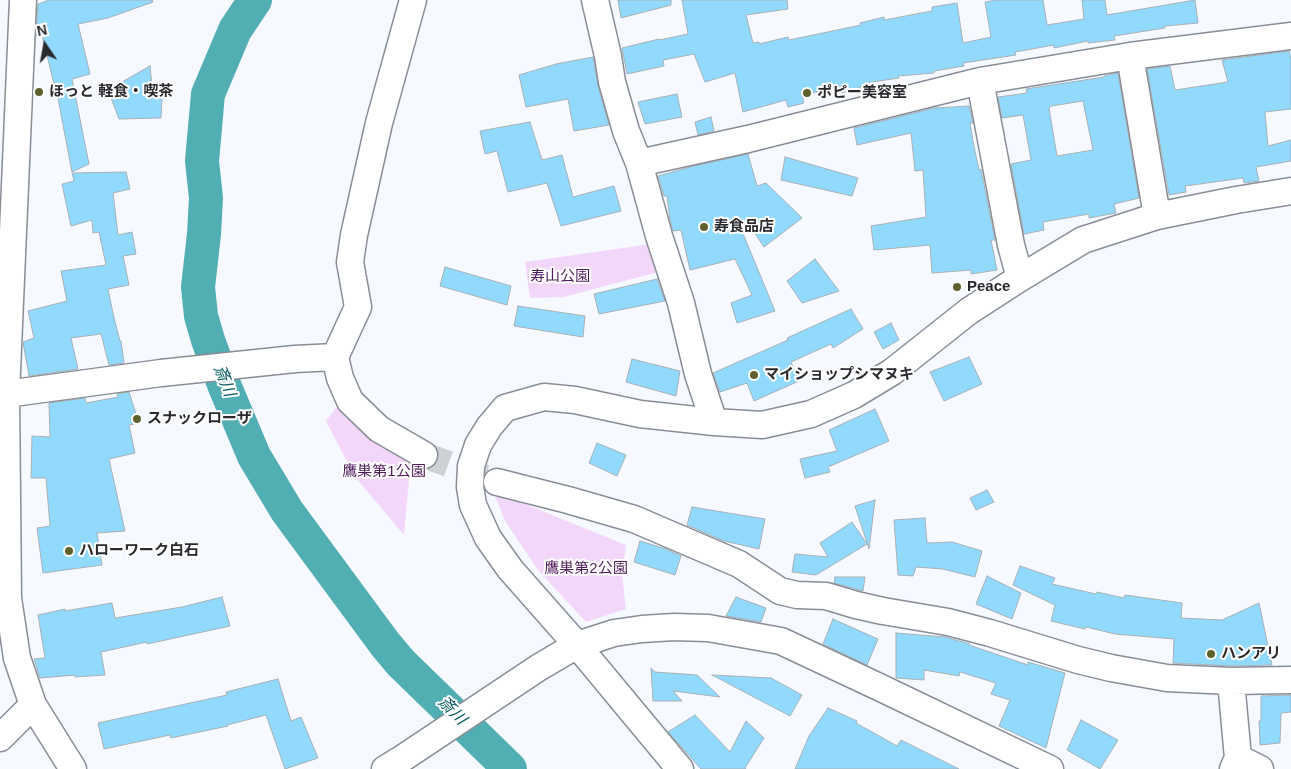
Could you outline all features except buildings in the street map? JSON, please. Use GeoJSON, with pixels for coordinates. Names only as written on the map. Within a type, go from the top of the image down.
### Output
{"type":"FeatureCollection","features":[{"type":"Feature","properties":{"kind":"street"},"geometry":{"type":"LineString","coordinates":[[23,0],[6,394],[8,598],[17,658],[32,705],[74,769]]}},
{"type":"Feature","properties":{"kind":"street"},"geometry":{"type":"LineString","coordinates":[[413,0],[379,123],[354,235],[350,262],[358,307],[335,357],[340,378],[350,401],[379,430],[424,455]]}},
{"type":"Feature","properties":{"kind":"street"},"geometry":{"type":"LineString","coordinates":[[595,0],[612,82],[626,131],[639,163],[659,236],[681,304],[698,374],[714,422]]}},
{"type":"Feature","properties":{"kind":"street"},"geometry":{"type":"LineString","coordinates":[[639,163],[748,139],[980,81],[1130,56],[1291,36]]}},
{"type":"Feature","properties":{"kind":"street"},"geometry":{"type":"LineString","coordinates":[[1130,56],[1157,216]]}},
{"type":"Feature","properties":{"kind":"street"},"geometry":{"type":"LineString","coordinates":[[980,81],[1011,245],[1020,278]]}},
{"type":"Feature","properties":{"kind":"street"},"geometry":{"type":"LineString","coordinates":[[680,769],[577,645],[510,569],[488,538],[473,505],[470,487],[471,466],[478,446],[489,427],[505,408],[544,397],[575,400],[640,414],[762,425],[810,414],[854,395],[892,372],[969,312],[1020,278],[1084,240],[1157,216],[1291,190]]}},
{"type":"Feature","properties":{"kind":"street"},"geometry":{"type":"LineString","coordinates":[[6,394],[161,373],[295,359],[335,357]]}},
{"type":"Feature","properties":{"kind":"street"},"geometry":{"type":"LineString","coordinates":[[497,482],[634,519],[739,564],[780,591],[796,595],[826,596],[883,611],[948,622],[1078,660],[1167,678],[1231,681],[1291,680]]}},
{"type":"Feature","properties":{"kind":"street"},"geometry":{"type":"LineString","coordinates":[[394,764],[538,668],[577,645],[614,633],[674,627],[708,628],[781,641],[1050,769]]}},
{"type":"Feature","properties":{"kind":"street"},"geometry":{"type":"LineString","coordinates":[[1231,681],[1244,765]]}},
{"type":"Feature","properties":{"kind":"street"},"geometry":{"type":"LineString","coordinates":[[0,738],[32,705]]}},
{"type":"Feature","properties":{"kind":"green space","name":"寿山公園"},"geometry":{"type":"Polygon","coordinates":[[[651,244],[658,272],[564,297],[530,298],[525,262],[651,244]]]}},
{"type":"Feature","properties":{"kind":"green space","name":"鷹巣第1公園"},"geometry":{"type":"Polygon","coordinates":[[[339,404],[411,457],[404,535],[355,477],[326,421],[339,404]]]}},
{"type":"Feature","properties":{"kind":"green space","name":"鷹巣第2公園"},"geometry":{"type":"Polygon","coordinates":[[[494,493],[626,545],[622,575],[626,609],[586,622],[538,570],[505,521],[494,493]]]}},
{"type":"Feature","properties":{"kind":"waterway","name":"斎川"},"geometry":{"type":"LineString","coordinates":[[255,0],[235,30],[208,94],[202,161],[206,198],[198,287],[201,316],[208,340],[225,387],[254,456],[287,511],[401,663],[510,769]]}},
{"type":"Feature","properties":{"kind":"tunnel"},"geometry":{"type":"LineString","coordinates":[[424,455],[497,482]]}},
{"type":"Feature","properties":{"kind":"place","name":"ほっと 軽食・喫茶"},"geometry":{"type":"Point","coordinates":[39,92]}},
{"type":"Feature","properties":{"kind":"place","name":"ポピー美容室"},"geometry":{"type":"Point","coordinates":[807,93]}},
{"type":"Feature","properties":{"kind":"place","name":"寿食品店"},"geometry":{"type":"Point","coordinates":[704,227]}},
{"type":"Feature","properties":{"kind":"place","name":"Peace"},"geometry":{"type":"Point","coordinates":[957,287]}},
{"type":"Feature","properties":{"kind":"place","name":"マイショップシマヌキ"},"geometry":{"type":"Point","coordinates":[754,375]}},
{"type":"Feature","properties":{"kind":"place","name":"スナックローザ"},"geometry":{"type":"Point","coordinates":[137,419]}},
{"type":"Feature","properties":{"kind":"place","name":"ハローワーク白石"},"geometry":{"type":"Point","coordinates":[69,551]}},
{"type":"Feature","properties":{"kind":"place","name":"ハンアリ"},"geometry":{"type":"Point","coordinates":[1211,654]}}]}
